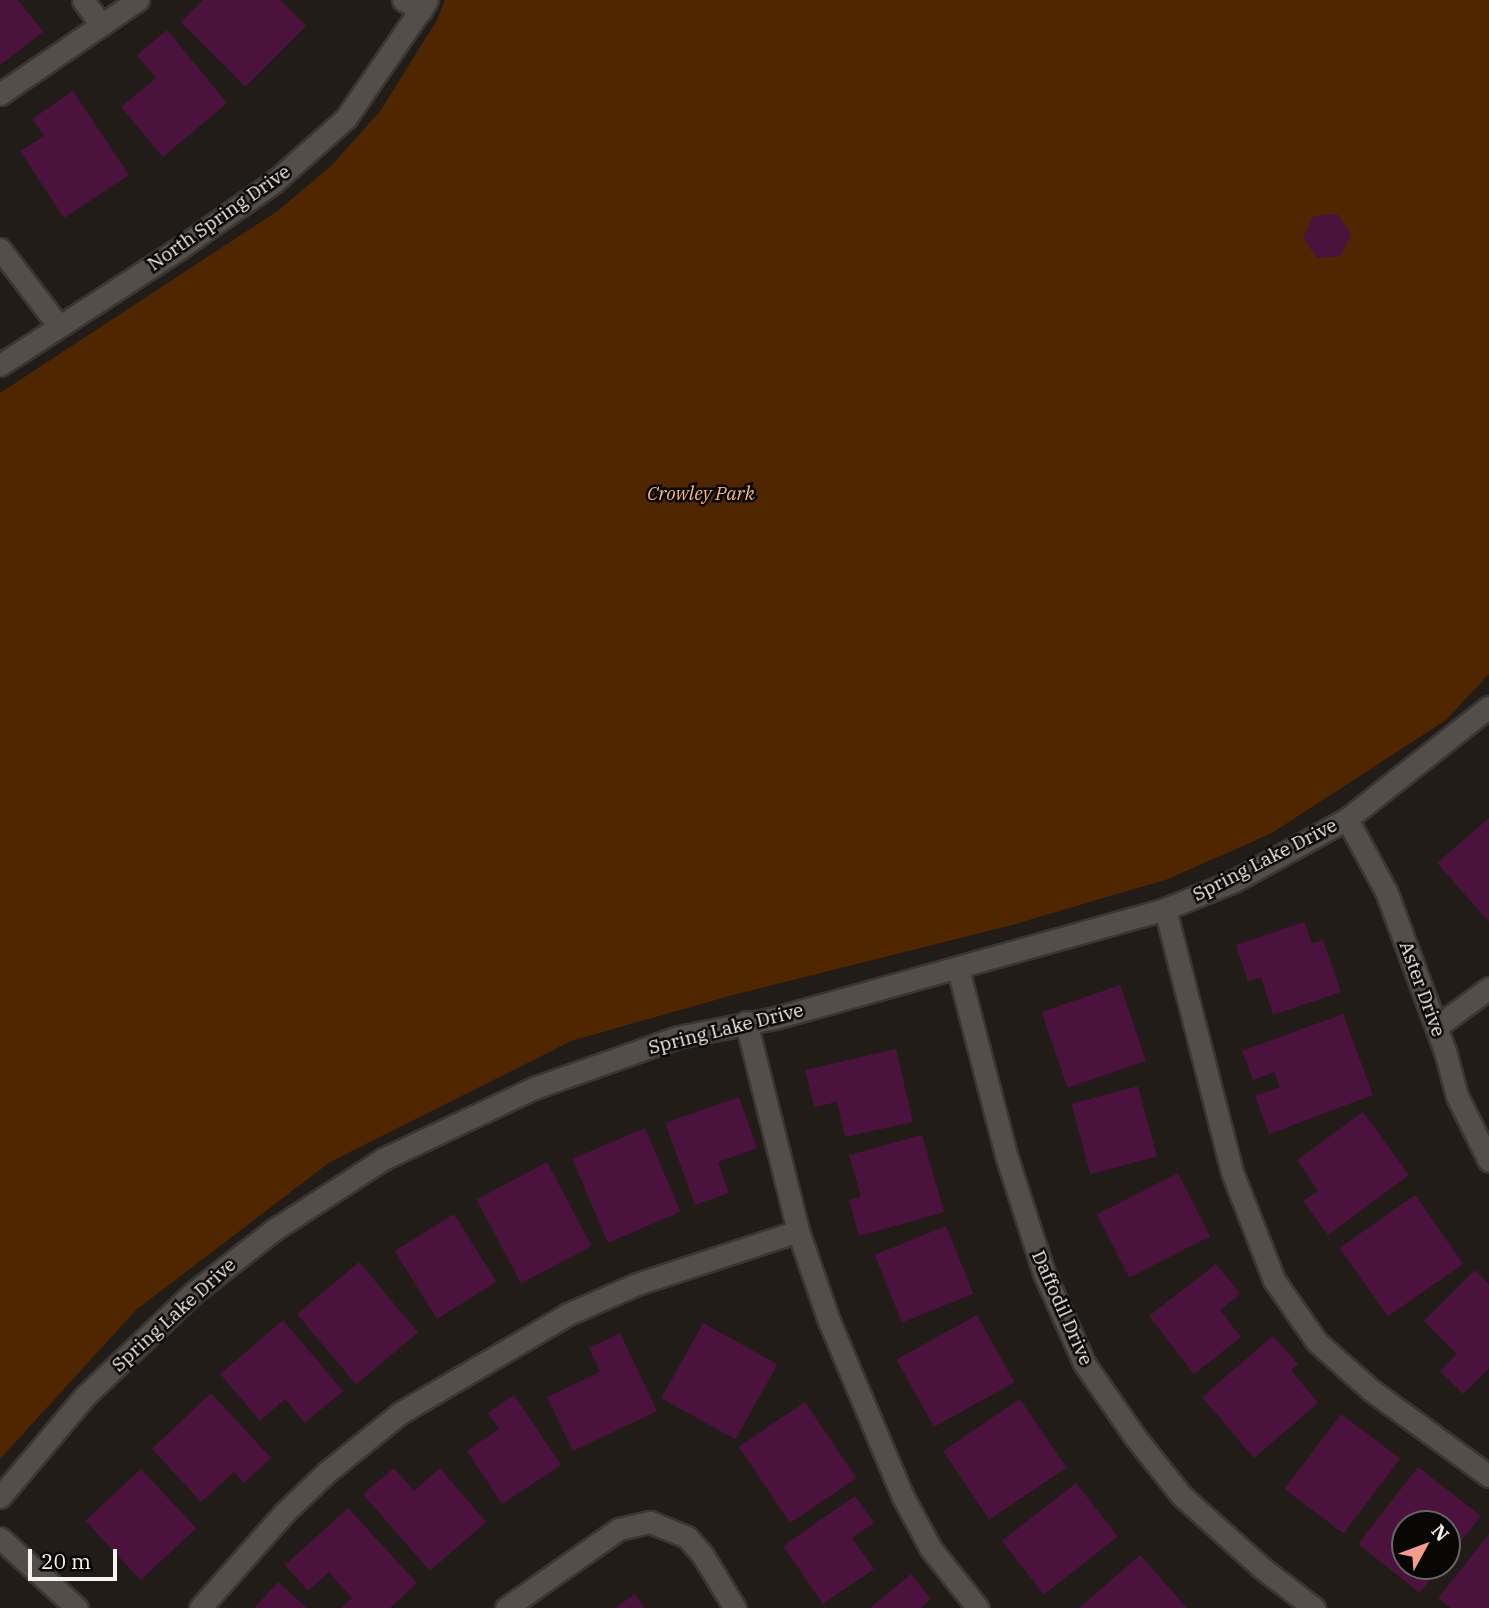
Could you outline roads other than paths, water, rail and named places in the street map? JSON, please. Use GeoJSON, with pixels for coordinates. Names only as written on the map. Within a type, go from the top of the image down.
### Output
{"type":"FeatureCollection","features":[{"type":"Feature","properties":{"kind":"street"},"geometry":{"type":"LineString","coordinates":[[83,0],[101,25]]}},
{"type":"Feature","properties":{"kind":"street"},"geometry":{"type":"LineString","coordinates":[[0,94],[138,0]]}},
{"type":"Feature","properties":{"kind":"street"},"geometry":{"type":"LineString","coordinates":[[403,0],[425,5]]}},
{"type":"Feature","properties":{"kind":"street","name":"North Spring Drive"},"geometry":{"type":"LineString","coordinates":[[0,365],[180,248],[274,182],[346,118],[425,5]]}},
{"type":"Feature","properties":{"kind":"street"},"geometry":{"type":"LineString","coordinates":[[0,249],[58,325]]}},
{"type":"Feature","properties":{"kind":"street","name":"Spring Lake Drive"},"geometry":{"type":"LineString","coordinates":[[0,1497],[86,1395],[193,1293],[275,1229],[383,1159],[534,1088],[678,1037],[775,1018],[958,969],[1165,909],[1234,881],[1347,819],[1489,707]]}},
{"type":"Feature","properties":{"kind":"street","name":"Aster Drive"},"geometry":{"type":"LineString","coordinates":[[1347,819],[1386,891],[1436,1027],[1457,1096],[1489,1161]]}},
{"type":"Feature","properties":{"kind":"street"},"geometry":{"type":"LineString","coordinates":[[1165,909],[1232,1172],[1274,1280],[1317,1342],[1371,1390],[1489,1475]]}},
{"type":"Feature","properties":{"kind":"street","name":"Daffodil Drive"},"geometry":{"type":"LineString","coordinates":[[958,969],[1007,1158],[1040,1261],[1084,1363],[1135,1437],[1182,1496],[1262,1569],[1314,1608]]}},
{"type":"Feature","properties":{"kind":"street"},"geometry":{"type":"LineString","coordinates":[[1436,1027],[1489,988]]}},
{"type":"Feature","properties":{"kind":"street"},"geometry":{"type":"LineString","coordinates":[[746,1022],[798,1231],[829,1321],[902,1495],[931,1549],[978,1608]]}},
{"type":"Feature","properties":{"kind":"street"},"geometry":{"type":"LineString","coordinates":[[200,1608],[285,1512],[327,1472],[400,1413],[568,1314],[637,1284],[798,1231]]}},
{"type":"Feature","properties":{"kind":"street"},"geometry":{"type":"LineString","coordinates":[[506,1608],[619,1530],[650,1522],[687,1537],[702,1554],[735,1608]]}},
{"type":"Feature","properties":{"kind":"street"},"geometry":{"type":"LineString","coordinates":[[0,1538],[77,1608]]}},
{"type":"Feature","properties":{"kind":"park label","name":"Crowley Park"},"geometry":{"type":"Point","coordinates":[701,494]}}]}
